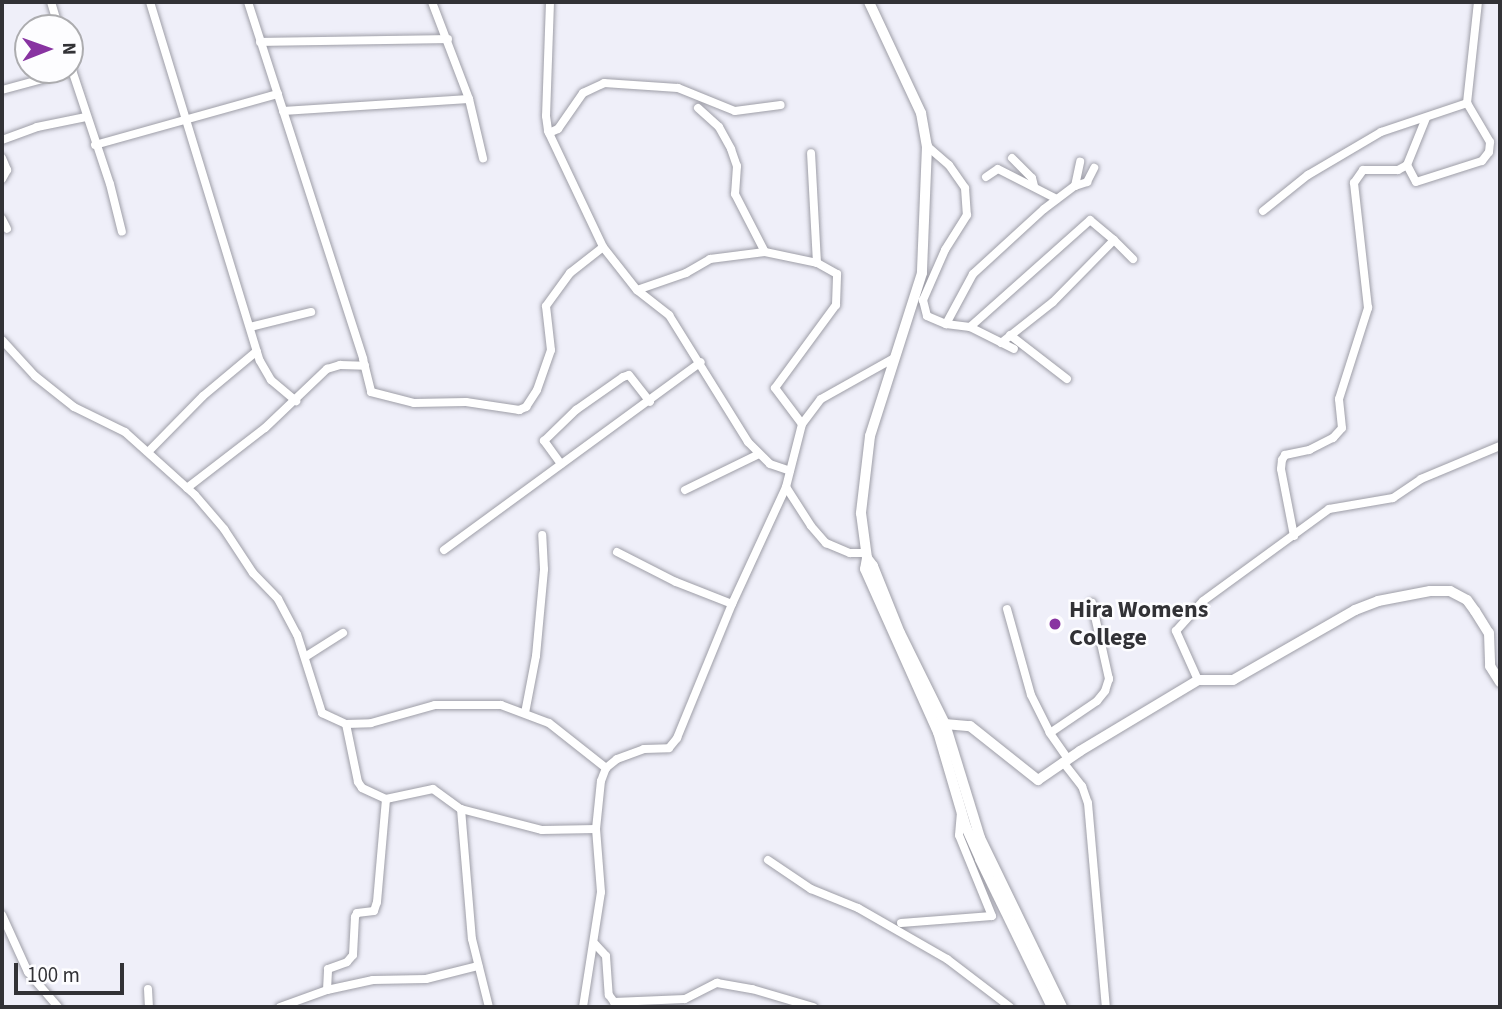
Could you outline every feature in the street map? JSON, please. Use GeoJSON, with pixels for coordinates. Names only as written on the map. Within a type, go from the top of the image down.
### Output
{"type":"FeatureCollection","features":[{"type":"Feature","properties":{"kind":"main road"},"geometry":{"type":"LineString","coordinates":[[869,2],[921,113],[927,146],[926,237],[920,298],[894,358],[870,436],[861,513],[865,569],[876,599],[940,726],[980,838],[1062,1007]]}},
{"type":"Feature","properties":{"kind":"main road"},"geometry":{"type":"LineString","coordinates":[[940,726],[970,726],[1038,780],[1066,760],[1198,680],[1233,680],[1345,615],[1378,601],[1430,592],[1450,591],[1467,600],[1489,633],[1490,666],[1500,682]]}},
{"type":"Feature","properties":{"kind":"main road"},"geometry":{"type":"LineString","coordinates":[[940,726],[961,811],[989,881],[1052,1007]]}},
{"type":"Feature","properties":{"kind":"street"},"geometry":{"type":"LineString","coordinates":[[150,2],[257,351],[268,376],[296,401]]}},
{"type":"Feature","properties":{"kind":"street"},"geometry":{"type":"LineString","coordinates":[[248,2],[365,366],[369,390],[380,396],[414,403],[466,402],[523,409],[535,395],[551,350],[546,306],[570,273],[603,247]]}},
{"type":"Feature","properties":{"kind":"street"},"geometry":{"type":"LineString","coordinates":[[432,2],[448,38],[469,99],[483,158]]}},
{"type":"Feature","properties":{"kind":"street"},"geometry":{"type":"LineString","coordinates":[[550,2],[546,116],[549,133],[603,247],[637,290],[669,314],[748,442],[770,464],[790,471]]}},
{"type":"Feature","properties":{"kind":"street"},"geometry":{"type":"LineString","coordinates":[[1407,165],[1416,182],[1482,161],[1489,152],[1490,142],[1467,103],[1478,2]]}},
{"type":"Feature","properties":{"kind":"street"},"geometry":{"type":"LineString","coordinates":[[260,42],[448,38]]}},
{"type":"Feature","properties":{"kind":"street"},"geometry":{"type":"LineString","coordinates":[[549,133],[558,129],[583,93],[604,83],[678,89],[735,111],[781,105]]}},
{"type":"Feature","properties":{"kind":"street"},"geometry":{"type":"LineString","coordinates":[[2,90],[20,84]]}},
{"type":"Feature","properties":{"kind":"street"},"geometry":{"type":"LineString","coordinates":[[76,84],[110,184],[122,232]]}},
{"type":"Feature","properties":{"kind":"street"},"geometry":{"type":"LineString","coordinates":[[95,145],[278,94]]}},
{"type":"Feature","properties":{"kind":"street"},"geometry":{"type":"LineString","coordinates":[[283,111],[469,99]]}},
{"type":"Feature","properties":{"kind":"street"},"geometry":{"type":"LineString","coordinates":[[1263,211],[1308,175],[1381,132],[1467,103]]}},
{"type":"Feature","properties":{"kind":"street"},"geometry":{"type":"LineString","coordinates":[[698,108],[719,127],[731,149],[737,166],[735,194],[765,252]]}},
{"type":"Feature","properties":{"kind":"street"},"geometry":{"type":"LineString","coordinates":[[2,141],[37,127],[86,117]]}},
{"type":"Feature","properties":{"kind":"street"},"geometry":{"type":"LineString","coordinates":[[1294,537],[1281,469],[1282,460],[1286,455],[1309,450],[1333,438],[1342,428],[1339,399],[1368,308],[1354,183],[1363,170],[1398,170],[1407,165],[1426,118]]}},
{"type":"Feature","properties":{"kind":"street"},"geometry":{"type":"LineString","coordinates":[[927,146],[948,165],[965,188],[967,215],[920,298],[927,316],[946,324],[970,327],[1014,349]]}},
{"type":"Feature","properties":{"kind":"street"},"geometry":{"type":"LineString","coordinates":[[811,153],[817,263]]}},
{"type":"Feature","properties":{"kind":"street"},"geometry":{"type":"LineString","coordinates":[[2,158],[7,170],[2,179]]}},
{"type":"Feature","properties":{"kind":"street"},"geometry":{"type":"LineString","coordinates":[[1012,158],[1032,178],[1034,186]]}},
{"type":"Feature","properties":{"kind":"street"},"geometry":{"type":"LineString","coordinates":[[1075,186],[1080,162]]}},
{"type":"Feature","properties":{"kind":"street"},"geometry":{"type":"LineString","coordinates":[[946,324],[973,274],[1057,199],[1075,186],[1087,182],[1094,168]]}},
{"type":"Feature","properties":{"kind":"street"},"geometry":{"type":"LineString","coordinates":[[986,177],[998,169],[1057,199]]}},
{"type":"Feature","properties":{"kind":"street"},"geometry":{"type":"LineString","coordinates":[[2,219],[6,229]]}},
{"type":"Feature","properties":{"kind":"street"},"geometry":{"type":"LineString","coordinates":[[970,327],[1090,220],[1133,259]]}},
{"type":"Feature","properties":{"kind":"street"},"geometry":{"type":"LineString","coordinates":[[1001,343],[1053,302],[1114,240]]}},
{"type":"Feature","properties":{"kind":"street"},"geometry":{"type":"LineString","coordinates":[[637,290],[686,272],[710,258],[765,252],[817,263],[837,274],[836,305],[775,388],[802,424]]}},
{"type":"Feature","properties":{"kind":"street"},"geometry":{"type":"LineString","coordinates":[[250,327],[311,312]]}},
{"type":"Feature","properties":{"kind":"street"},"geometry":{"type":"LineString","coordinates":[[1010,335],[1067,379]]}},
{"type":"Feature","properties":{"kind":"street"},"geometry":{"type":"LineString","coordinates":[[2,340],[35,376],[74,407],[125,432],[187,488],[224,529],[253,573],[278,599],[305,657],[322,713],[346,724],[371,723],[435,705],[501,705],[549,723],[606,768]]}},
{"type":"Feature","properties":{"kind":"street"},"geometry":{"type":"LineString","coordinates":[[148,452],[203,396],[257,351]]}},
{"type":"Feature","properties":{"kind":"street"},"geometry":{"type":"LineString","coordinates":[[583,1007],[595,944],[601,892],[596,830],[601,781],[606,768],[617,759],[644,749],[669,748],[677,738],[732,604],[786,487],[802,424],[821,399],[894,358]]}},
{"type":"Feature","properties":{"kind":"street"},"geometry":{"type":"LineString","coordinates":[[444,550],[650,402],[677,377],[701,362]]}},
{"type":"Feature","properties":{"kind":"street"},"geometry":{"type":"LineString","coordinates":[[187,488],[296,401],[327,369],[340,365],[365,366]]}},
{"type":"Feature","properties":{"kind":"street"},"geometry":{"type":"LineString","coordinates":[[561,464],[544,442],[595,396],[629,375],[650,402]]}},
{"type":"Feature","properties":{"kind":"street"},"geometry":{"type":"LineString","coordinates":[[1198,680],[1176,631],[1203,601],[1329,509],[1393,498],[1421,479],[1500,446]]}},
{"type":"Feature","properties":{"kind":"street"},"geometry":{"type":"LineString","coordinates":[[685,490],[759,454]]}},
{"type":"Feature","properties":{"kind":"street"},"geometry":{"type":"LineString","coordinates":[[786,487],[811,526],[826,543],[850,553],[866,555]]}},
{"type":"Feature","properties":{"kind":"street"},"geometry":{"type":"LineString","coordinates":[[525,713],[536,656],[544,569],[542,535]]}},
{"type":"Feature","properties":{"kind":"street"},"geometry":{"type":"LineString","coordinates":[[617,552],[676,582],[683,582],[732,604]]}},
{"type":"Feature","properties":{"kind":"street"},"geometry":{"type":"LineString","coordinates":[[1050,733],[1097,701],[1105,691],[1109,679],[1092,603]]}},
{"type":"Feature","properties":{"kind":"street"},"geometry":{"type":"LineString","coordinates":[[1007,609],[1031,695],[1082,786],[1087,803],[1106,1007]]}},
{"type":"Feature","properties":{"kind":"street"},"geometry":{"type":"LineString","coordinates":[[305,657],[343,633]]}},
{"type":"Feature","properties":{"kind":"street"},"geometry":{"type":"LineString","coordinates":[[346,724],[358,782],[362,788],[386,799],[433,789],[461,809],[542,830],[596,830]]}},
{"type":"Feature","properties":{"kind":"street"},"geometry":{"type":"LineString","coordinates":[[327,990],[328,969],[347,962],[353,955],[355,917],[357,914],[374,911],[377,902],[386,799]]}},
{"type":"Feature","properties":{"kind":"street"},"geometry":{"type":"LineString","coordinates":[[461,809],[472,939],[489,1007]]}},
{"type":"Feature","properties":{"kind":"street"},"geometry":{"type":"LineString","coordinates":[[901,923],[992,916],[959,835],[961,811]]}},
{"type":"Feature","properties":{"kind":"street"},"geometry":{"type":"LineString","coordinates":[[768,860],[811,889],[858,908],[947,959],[1010,1007]]}},
{"type":"Feature","properties":{"kind":"street"},"geometry":{"type":"LineString","coordinates":[[2,915],[29,972],[58,1007]]}},
{"type":"Feature","properties":{"kind":"street"},"geometry":{"type":"LineString","coordinates":[[595,944],[606,956],[609,995],[614,1002],[685,999],[717,983],[752,989],[813,1007]]}},
{"type":"Feature","properties":{"kind":"street"},"geometry":{"type":"LineString","coordinates":[[280,1007],[327,990],[373,980],[426,979],[478,966]]}},
{"type":"Feature","properties":{"kind":"street"},"geometry":{"type":"LineString","coordinates":[[148,989],[149,1007]]}},
{"type":"Feature","properties":{"kind":"place","name":"Hira Womens College"},"geometry":{"type":"Point","coordinates":[1055,624]}}]}
